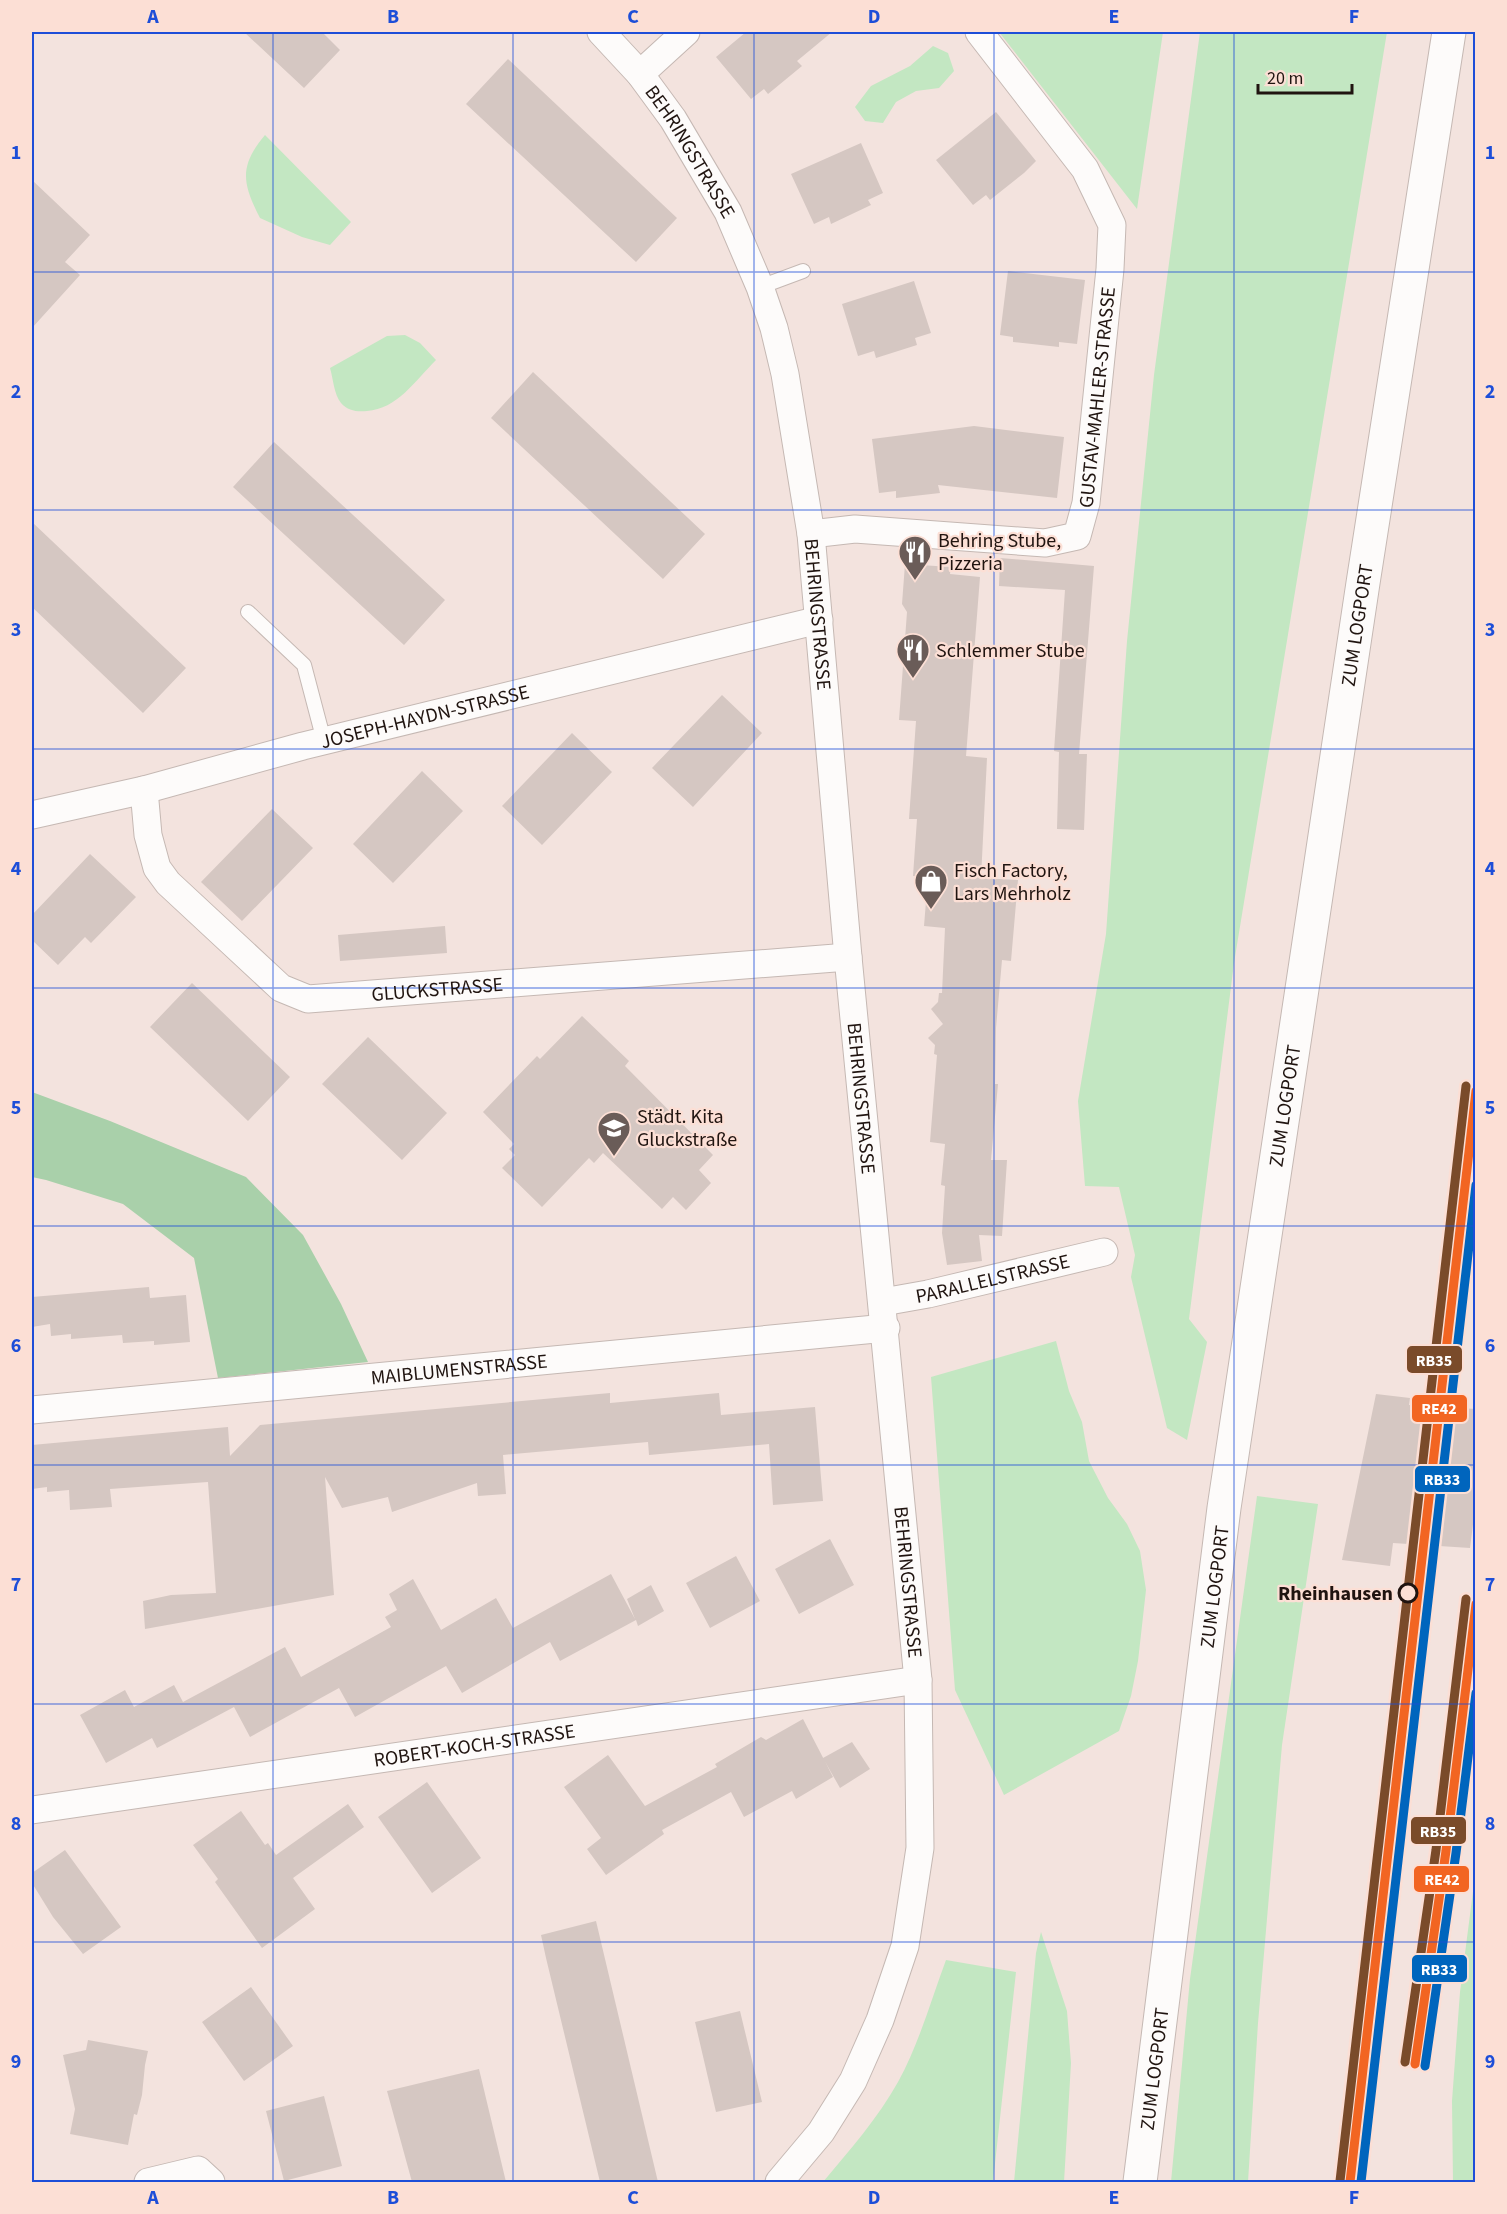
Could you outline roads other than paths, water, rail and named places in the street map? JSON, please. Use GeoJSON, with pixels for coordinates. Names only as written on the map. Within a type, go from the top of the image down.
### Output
{"type":"FeatureCollection","features":[{"type":"Feature","properties":{"kind":"main road","name":"ZUM LOGPORT"},"geometry":{"type":"LineString","coordinates":[[1140,2182],[1224,1508],[1363,583],[1449,32]]}},
{"type":"Feature","properties":{"kind":"street"},"geometry":{"type":"LineString","coordinates":[[640,74],[686,32]]}},
{"type":"Feature","properties":{"kind":"street","name":"GUSTAV-MAHLER-STRASSE"},"geometry":{"type":"LineString","coordinates":[[811,534],[855,529],[1045,543],[1077,536],[1086,503],[1110,269],[1112,225],[1085,169],[979,32]]}},
{"type":"Feature","properties":{"kind":"street","name":"BEHRINGSTRASSE"},"geometry":{"type":"LineString","coordinates":[[609,34],[673,119],[728,212],[760,287],[774,328],[785,374],[811,534],[848,957],[918,1680],[920,1848],[905,1947],[880,2020],[853,2081],[821,2132],[779,2182]]}},
{"type":"Feature","properties":{"kind":"street","name":"JOSEPH-HAYDN-STRASSE"},"geometry":{"type":"LineString","coordinates":[[32,815],[144,790],[324,741],[819,620]]}},
{"type":"Feature","properties":{"kind":"street","name":"GLUCKSTRASSE"},"geometry":{"type":"LineString","coordinates":[[144,790],[148,835],[157,868],[168,883],[281,988],[308,999],[848,957]]}},
{"type":"Feature","properties":{"kind":"street","name":"PARALLELSTRASSE"},"geometry":{"type":"LineString","coordinates":[[884,1315],[928,1294],[1104,1252]]}},
{"type":"Feature","properties":{"kind":"street","name":"MAIBLUMENSTRASSE"},"geometry":{"type":"LineString","coordinates":[[32,1410],[884,1315]]}},
{"type":"Feature","properties":{"kind":"street","name":"ROBERT-KOCH-STRASSE"},"geometry":{"type":"LineString","coordinates":[[32,1810],[918,1680]]}},
{"type":"Feature","properties":{"kind":"street"},"geometry":{"type":"LineString","coordinates":[[148,2182],[198,2170],[211,2182]]}},
{"type":"Feature","properties":{"kind":"lane"},"geometry":{"type":"LineString","coordinates":[[760,287],[803,271]]}},
{"type":"Feature","properties":{"kind":"lane"},"geometry":{"type":"LineString","coordinates":[[248,612],[304,665],[324,741]]}},
{"type":"Feature","properties":{"kind":"place","name":"Behring Stube, Pizzeria"},"geometry":{"type":"Point","coordinates":[915,581]}},
{"type":"Feature","properties":{"kind":"place","name":"Schlemmer Stube"},"geometry":{"type":"Point","coordinates":[913,679]}},
{"type":"Feature","properties":{"kind":"place","name":"Fisch Factory, Lars Mehrholz"},"geometry":{"type":"Point","coordinates":[931,910]}},
{"type":"Feature","properties":{"kind":"place","name":"Städt. Kita Gluckstraße"},"geometry":{"type":"Point","coordinates":[614,1157]}},
{"type":"Feature","properties":{"kind":"place","name":"Rheinhausen"},"geometry":{"type":"Point","coordinates":[1408,1593]}}]}
